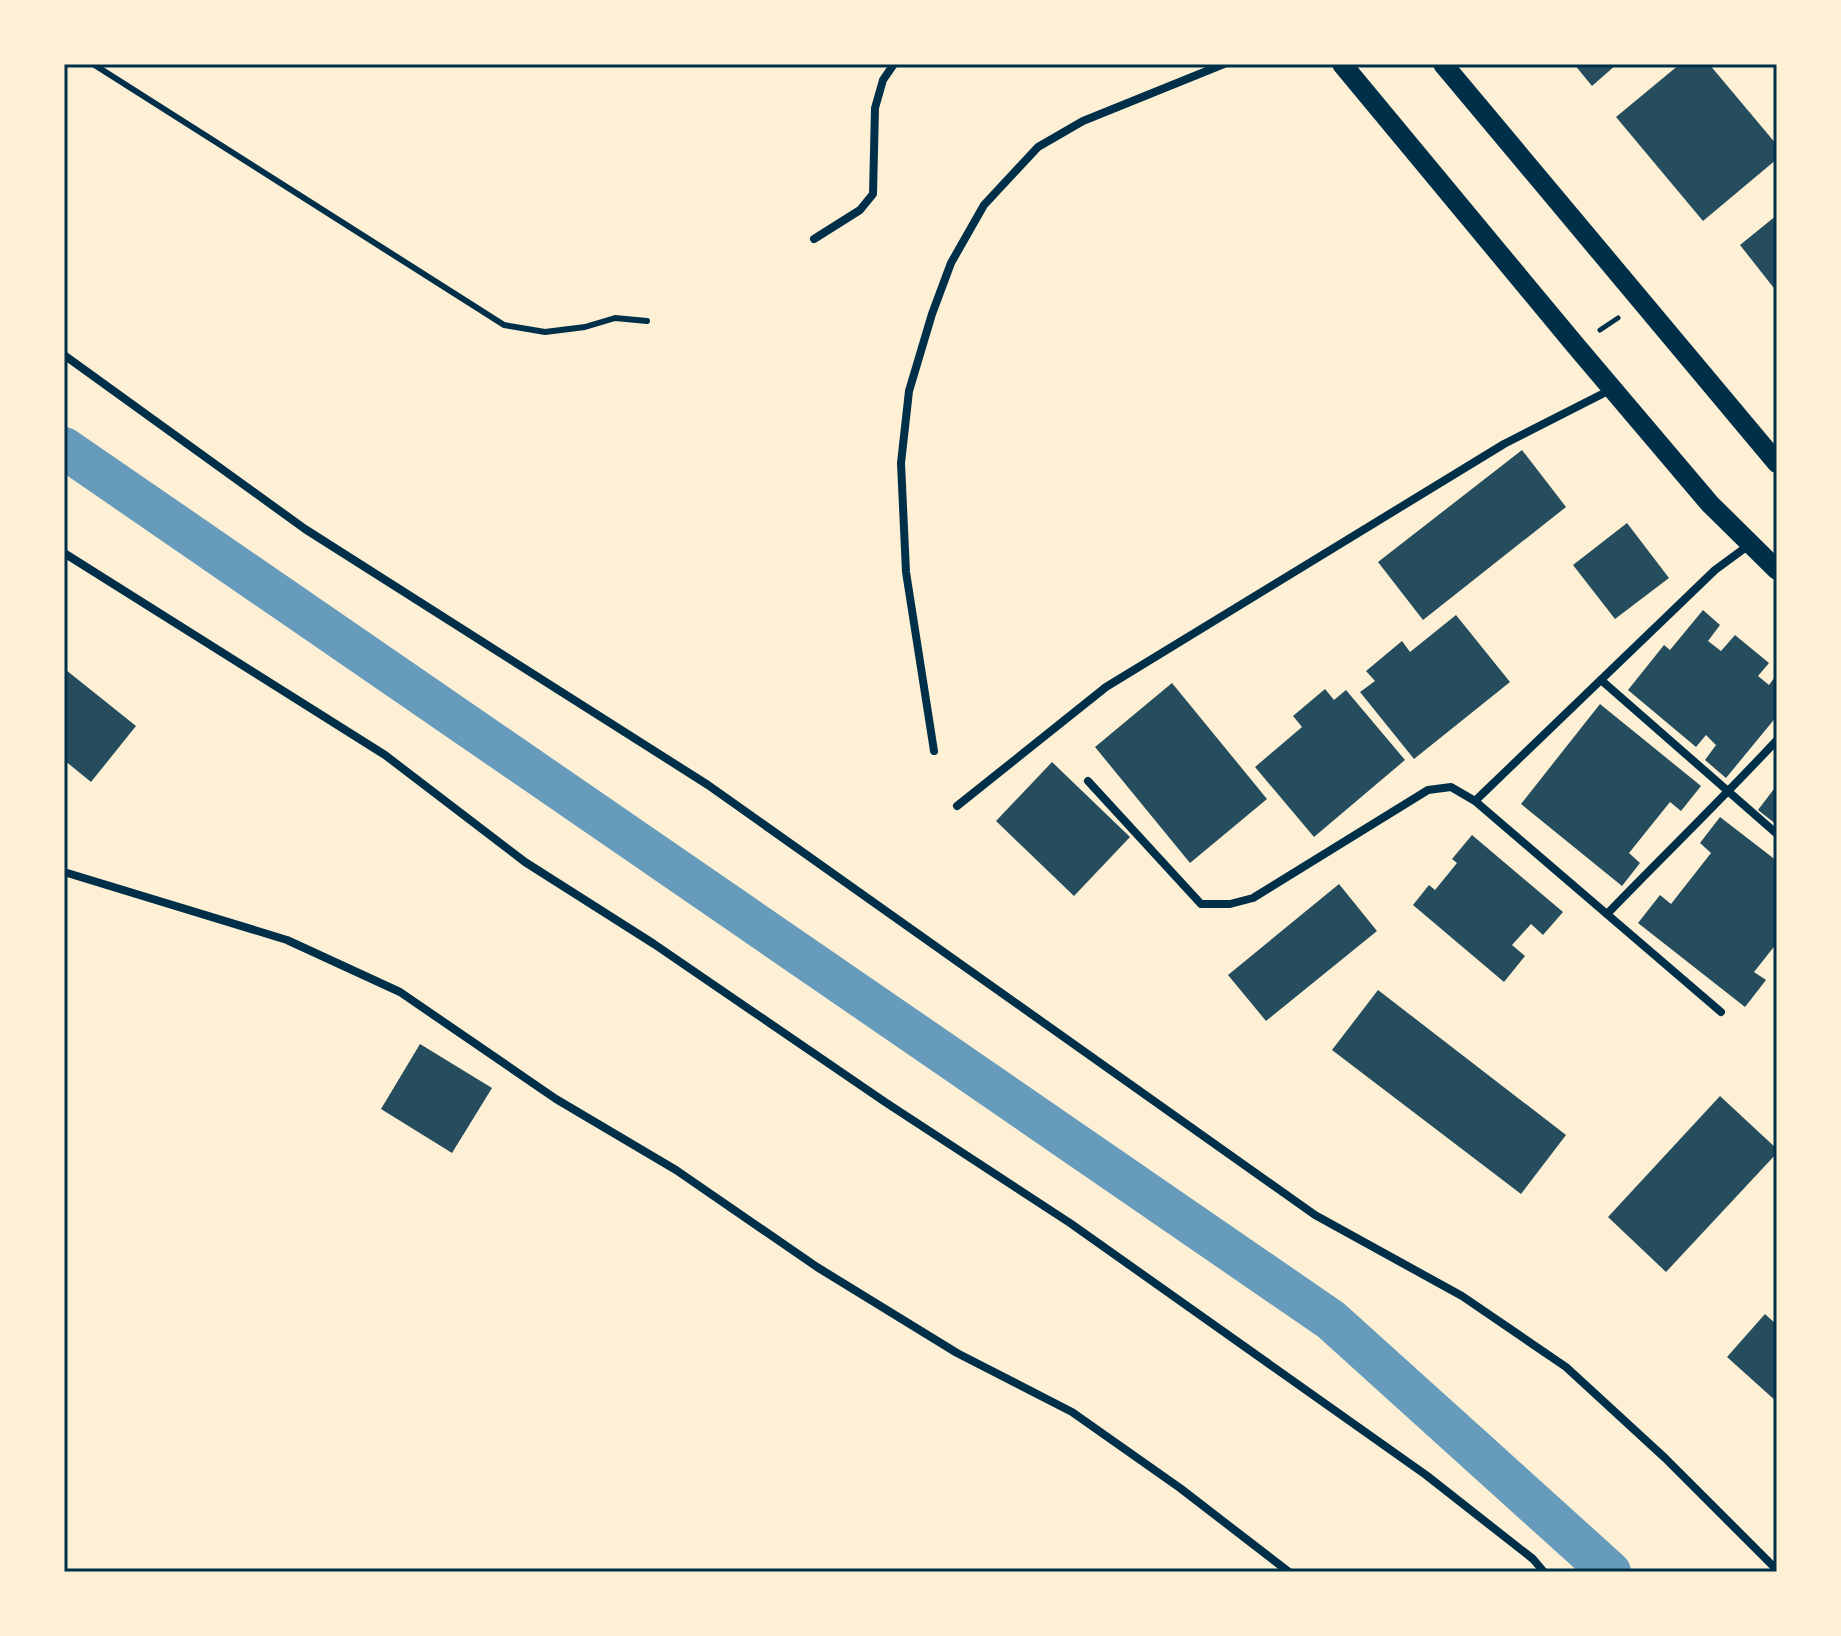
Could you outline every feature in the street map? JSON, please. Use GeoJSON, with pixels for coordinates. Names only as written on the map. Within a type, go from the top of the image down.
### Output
{"type":"FeatureCollection","features":[{"type":"Feature","properties":{"kind":"main road"},"geometry":{"type":"LineString","coordinates":[[1342,64],[1710,504],[1777,570]]}},
{"type":"Feature","properties":{"kind":"main road"},"geometry":{"type":"LineString","coordinates":[[1443,64],[1777,463]]}},
{"type":"Feature","properties":{"kind":"street"},"geometry":{"type":"LineString","coordinates":[[814,239],[860,210],[873,194],[875,108],[883,80],[894,64]]}},
{"type":"Feature","properties":{"kind":"street"},"geometry":{"type":"LineString","coordinates":[[934,751],[906,572],[901,463],[909,391],[951,263],[984,205],[1038,147],[1083,121],[1224,64]]}},
{"type":"Feature","properties":{"kind":"street"},"geometry":{"type":"LineString","coordinates":[[64,355],[305,529],[708,785],[1315,1215],[1462,1296],[1566,1367],[1665,1458],[1777,1570]]}},
{"type":"Feature","properties":{"kind":"street"},"geometry":{"type":"LineString","coordinates":[[957,806],[1106,687],[1504,444],[1612,389]]}},
{"type":"Feature","properties":{"kind":"street"},"geometry":{"type":"LineString","coordinates":[[1475,801],[1715,570],[1751,543]]}},
{"type":"Feature","properties":{"kind":"street"},"geometry":{"type":"LineString","coordinates":[[64,553],[385,755],[525,862],[654,944],[885,1102],[1070,1223],[1426,1475],[1533,1559],[1544,1572]]}},
{"type":"Feature","properties":{"kind":"street"},"geometry":{"type":"LineString","coordinates":[[1601,680],[1777,834]]}},
{"type":"Feature","properties":{"kind":"street"},"geometry":{"type":"LineString","coordinates":[[1607,914],[1777,740]]}},
{"type":"Feature","properties":{"kind":"street"},"geometry":{"type":"LineString","coordinates":[[1088,781],[1201,904],[1230,904],[1253,898],[1428,790],[1451,787],[1475,801],[1721,1012]]}},
{"type":"Feature","properties":{"kind":"street"},"geometry":{"type":"LineString","coordinates":[[64,872],[287,940],[400,992],[556,1099],[676,1170],[817,1267],[957,1353],[1072,1412],[1180,1488],[1289,1572]]}},
{"type":"Feature","properties":{"kind":"lane"},"geometry":{"type":"LineString","coordinates":[[93,64],[504,325],[545,332],[585,327],[615,318],[647,321]]}},
{"type":"Feature","properties":{"kind":"path"},"geometry":{"type":"LineString","coordinates":[[1576,346],[1643,303]]}},
{"type":"Feature","properties":{"kind":"building"},"geometry":{"type":"Polygon","coordinates":[[[1574,64],[1617,64],[1592,86],[1574,64]]]}},
{"type":"Feature","properties":{"kind":"building"},"geometry":{"type":"Polygon","coordinates":[[[1680,64],[1709,64],[1777,145],[1777,159],[1703,221],[1616,117],[1680,64]]]}},
{"type":"Feature","properties":{"kind":"building"},"geometry":{"type":"Polygon","coordinates":[[[1777,215],[1777,292],[1740,245],[1777,215]]]}},
{"type":"Feature","properties":{"kind":"building"},"geometry":{"type":"Polygon","coordinates":[[[1522,450],[1566,507],[1423,620],[1378,562],[1522,450]]]}},
{"type":"Feature","properties":{"kind":"building"},"geometry":{"type":"Polygon","coordinates":[[[1627,523],[1669,578],[1615,619],[1573,565],[1627,523]]]}},
{"type":"Feature","properties":{"kind":"building"},"geometry":{"type":"Polygon","coordinates":[[[1703,610],[1720,625],[1708,641],[1721,651],[1735,635],[1769,663],[1758,676],[1769,685],[1777,674],[1777,716],[1726,778],[1705,760],[1716,745],[1706,735],[1696,747],[1628,690],[1664,645],[1670,650],[1703,610]]]}},
{"type":"Feature","properties":{"kind":"building"},"geometry":{"type":"Polygon","coordinates":[[[1456,615],[1510,682],[1414,759],[1360,692],[1375,681],[1366,671],[1402,641],[1410,652],[1456,615]]]}},
{"type":"Feature","properties":{"kind":"building"},"geometry":{"type":"Polygon","coordinates":[[[66,670],[136,726],[91,782],[64,760],[66,670]]]}},
{"type":"Feature","properties":{"kind":"building"},"geometry":{"type":"Polygon","coordinates":[[[1172,683],[1267,799],[1190,863],[1095,747],[1172,683]]]}},
{"type":"Feature","properties":{"kind":"building"},"geometry":{"type":"Polygon","coordinates":[[[1325,689],[1334,700],[1346,690],[1405,760],[1314,837],[1255,767],[1302,727],[1293,716],[1325,689]]]}},
{"type":"Feature","properties":{"kind":"building"},"geometry":{"type":"Polygon","coordinates":[[[1600,704],[1701,786],[1681,811],[1670,802],[1629,853],[1640,863],[1622,886],[1521,804],[1600,704]]]}},
{"type":"Feature","properties":{"kind":"building"},"geometry":{"type":"Polygon","coordinates":[[[1052,762],[1130,837],[1074,896],[996,821],[1052,762]]]}},
{"type":"Feature","properties":{"kind":"building"},"geometry":{"type":"Polygon","coordinates":[[[1777,785],[1777,825],[1758,810],[1777,785]]]}},
{"type":"Feature","properties":{"kind":"building"},"geometry":{"type":"Polygon","coordinates":[[[1720,817],[1777,861],[1777,943],[1754,972],[1766,980],[1745,1007],[1638,923],[1660,895],[1671,904],[1711,853],[1700,843],[1720,817]]]}},
{"type":"Feature","properties":{"kind":"building"},"geometry":{"type":"Polygon","coordinates":[[[1472,835],[1563,912],[1543,935],[1531,924],[1512,945],[1525,956],[1504,982],[1413,905],[1429,885],[1435,890],[1457,863],[1452,859],[1472,835]]]}},
{"type":"Feature","properties":{"kind":"building"},"geometry":{"type":"Polygon","coordinates":[[[1339,884],[1377,931],[1266,1021],[1228,975],[1339,884]]]}},
{"type":"Feature","properties":{"kind":"building"},"geometry":{"type":"Polygon","coordinates":[[[1378,990],[1566,1135],[1521,1194],[1332,1050],[1378,990]]]}},
{"type":"Feature","properties":{"kind":"building"},"geometry":{"type":"Polygon","coordinates":[[[420,1044],[492,1088],[452,1153],[381,1109],[420,1044]]]}},
{"type":"Feature","properties":{"kind":"building"},"geometry":{"type":"Polygon","coordinates":[[[1720,1096],[1777,1149],[1777,1153],[1666,1272],[1608,1217],[1720,1096]]]}},
{"type":"Feature","properties":{"kind":"building"},"geometry":{"type":"Polygon","coordinates":[[[1765,1314],[1777,1325],[1777,1402],[1727,1357],[1765,1314]]]}},
{"type":"Feature","properties":{"kind":"waterway"},"geometry":{"type":"LineString","coordinates":[[64,448],[1331,1320],[1610,1572]]}}]}
